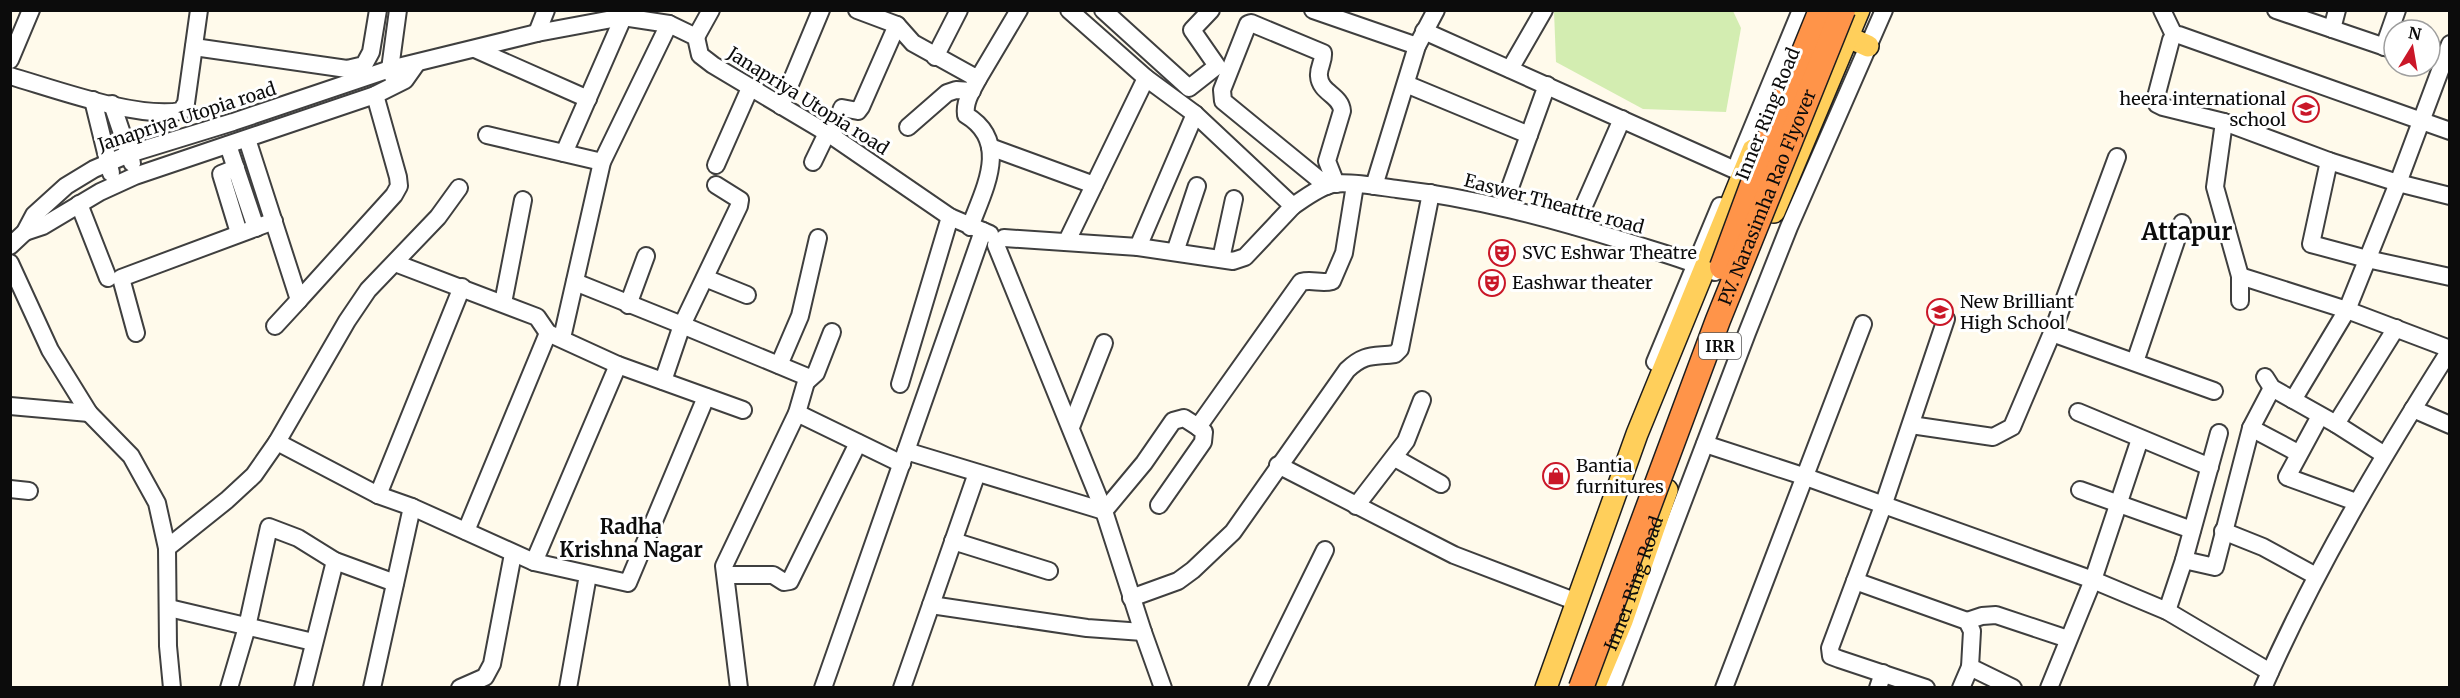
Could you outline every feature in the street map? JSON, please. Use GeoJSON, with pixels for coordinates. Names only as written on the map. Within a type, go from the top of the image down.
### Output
{"type":"FeatureCollection","features":[{"type":"Feature","properties":{"kind":"highway","name":"P.V. Narasimha Rao Flyover"},"geometry":{"type":"LineString","coordinates":[[1564,687],[1779,113],[1821,10]]}},
{"type":"Feature","properties":{"kind":"highway","name":"P.V. Narasimha Rao Flyover"},"geometry":{"type":"LineString","coordinates":[[1581,687],[1718,320],[1844,10]]}},
{"type":"Feature","properties":{"kind":"main road","name":"Inner Ring Road"},"geometry":{"type":"LineString","coordinates":[[1546,687],[1700,266],[1810,10]]}},
{"type":"Feature","properties":{"kind":"main road","name":"Inner Ring Road"},"geometry":{"type":"LineString","coordinates":[[1594,687],[1622,621],[1685,437],[1743,285],[1859,10]]}},
{"type":"Feature","properties":{"kind":"main road"},"geometry":{"type":"LineString","coordinates":[[1848,37],[1868,46]]}},
{"type":"Feature","properties":{"kind":"street"},"geometry":{"type":"LineString","coordinates":[[10,60],[32,10]]}},
{"type":"Feature","properties":{"kind":"street"},"geometry":{"type":"LineString","coordinates":[[10,76],[112,104],[168,113],[181,111],[186,103],[199,10]]}},
{"type":"Feature","properties":{"kind":"street"},"geometry":{"type":"LineString","coordinates":[[194,47],[348,69],[364,66],[371,52],[378,10]]}},
{"type":"Feature","properties":{"kind":"street"},"geometry":{"type":"LineString","coordinates":[[396,85],[390,69],[398,10]]}},
{"type":"Feature","properties":{"kind":"street"},"geometry":{"type":"LineString","coordinates":[[537,33],[546,10]]}},
{"type":"Feature","properties":{"kind":"street"},"geometry":{"type":"LineString","coordinates":[[696,37],[711,10]]}},
{"type":"Feature","properties":{"kind":"street"},"geometry":{"type":"LineString","coordinates":[[781,106],[821,10]]}},
{"type":"Feature","properties":{"kind":"street"},"geometry":{"type":"LineString","coordinates":[[857,10],[897,25],[913,43],[975,85]]}},
{"type":"Feature","properties":{"kind":"street"},"geometry":{"type":"LineString","coordinates":[[935,57],[958,10]]}},
{"type":"Feature","properties":{"kind":"street"},"geometry":{"type":"LineString","coordinates":[[823,687],[904,457],[989,235],[992,161],[989,138],[977,122],[966,115],[967,102],[1019,10]]}},
{"type":"Feature","properties":{"kind":"street"},"geometry":{"type":"LineString","coordinates":[[1069,10],[1146,78],[1195,114],[1293,206]]}},
{"type":"Feature","properties":{"kind":"street"},"geometry":{"type":"LineString","coordinates":[[1103,10],[1189,88],[1217,66],[1192,30],[1211,10]]}},
{"type":"Feature","properties":{"kind":"street"},"geometry":{"type":"LineString","coordinates":[[1313,10],[1421,38],[1510,69],[1739,172],[1801,10]]}},
{"type":"Feature","properties":{"kind":"street"},"geometry":{"type":"LineString","coordinates":[[1374,186],[1421,38],[1436,10]]}},
{"type":"Feature","properties":{"kind":"street"},"geometry":{"type":"LineString","coordinates":[[1510,69],[1544,10]]}},
{"type":"Feature","properties":{"kind":"street"},"geometry":{"type":"LineString","coordinates":[[1612,687],[1789,227],[1884,10]]}},
{"type":"Feature","properties":{"kind":"street"},"geometry":{"type":"LineString","coordinates":[[2162,10],[2174,35],[2156,97],[2157,104],[2224,122],[2329,161],[2398,183],[2450,196]]}},
{"type":"Feature","properties":{"kind":"street"},"geometry":{"type":"LineString","coordinates":[[2276,10],[2382,46]]}},
{"type":"Feature","properties":{"kind":"street"},"geometry":{"type":"LineString","coordinates":[[2332,29],[2337,10]]}},
{"type":"Feature","properties":{"kind":"street"},"geometry":{"type":"LineString","coordinates":[[564,153],[625,14]]}},
{"type":"Feature","properties":{"kind":"street","name":"Janapriya Utopia road"},"geometry":{"type":"LineString","coordinates":[[25,232],[34,215],[66,186],[129,154],[234,122],[390,69],[625,14],[669,24],[696,37],[700,55],[829,135],[950,217],[989,235]]}},
{"type":"Feature","properties":{"kind":"street"},"geometry":{"type":"LineString","coordinates":[[1251,23],[1323,53],[1320,79],[1328,93],[1339,100],[1342,111],[1327,161],[1327,179],[1223,101],[1222,90],[1248,24],[1251,23]]}},
{"type":"Feature","properties":{"kind":"street"},"geometry":{"type":"LineString","coordinates":[[466,531],[555,336],[575,282],[602,162],[669,24]]}},
{"type":"Feature","properties":{"kind":"street"},"geometry":{"type":"LineString","coordinates":[[813,162],[842,108],[858,111],[861,107],[897,25]]}},
{"type":"Feature","properties":{"kind":"street"},"geometry":{"type":"LineString","coordinates":[[2174,35],[2450,131]]}},
{"type":"Feature","properties":{"kind":"street"},"geometry":{"type":"LineString","coordinates":[[2442,63],[2450,44]]}},
{"type":"Feature","properties":{"kind":"street"},"geometry":{"type":"LineString","coordinates":[[475,49],[588,99]]}},
{"type":"Feature","properties":{"kind":"street"},"geometry":{"type":"LineString","coordinates":[[279,135],[369,102],[405,80],[417,63]]}},
{"type":"Feature","properties":{"kind":"street"},"geometry":{"type":"LineString","coordinates":[[1067,241],[1146,78]]}},
{"type":"Feature","properties":{"kind":"street"},"geometry":{"type":"LineString","coordinates":[[2293,400],[2347,310],[2398,183],[2436,78]]}},
{"type":"Feature","properties":{"kind":"street"},"geometry":{"type":"LineString","coordinates":[[1406,84],[1529,135]]}},
{"type":"Feature","properties":{"kind":"street"},"geometry":{"type":"LineString","coordinates":[[908,127],[947,93],[975,85]]}},
{"type":"Feature","properties":{"kind":"street"},"geometry":{"type":"LineString","coordinates":[[1503,207],[1546,85]]}},
{"type":"Feature","properties":{"kind":"street"},"geometry":{"type":"LineString","coordinates":[[716,165],[750,88]]}},
{"type":"Feature","properties":{"kind":"street"},"geometry":{"type":"LineString","coordinates":[[93,100],[115,185]]}},
{"type":"Feature","properties":{"kind":"street"},"geometry":{"type":"LineString","coordinates":[[10,246],[25,232],[43,226],[84,201],[135,176],[369,102]]}},
{"type":"Feature","properties":{"kind":"street"},"geometry":{"type":"LineString","coordinates":[[275,326],[386,204],[399,186],[398,177],[369,102]]}},
{"type":"Feature","properties":{"kind":"street"},"geometry":{"type":"LineString","coordinates":[[112,104],[135,176]]}},
{"type":"Feature","properties":{"kind":"street"},"geometry":{"type":"LineString","coordinates":[[1138,247],[1195,114]]}},
{"type":"Feature","properties":{"kind":"street"},"geometry":{"type":"LineString","coordinates":[[1575,226],[1622,119]]}},
{"type":"Feature","properties":{"kind":"street"},"geometry":{"type":"LineString","coordinates":[[2224,122],[2215,187],[2240,276],[2240,301]]}},
{"type":"Feature","properties":{"kind":"street"},"geometry":{"type":"LineString","coordinates":[[487,135],[602,162]]}},
{"type":"Feature","properties":{"kind":"street"},"geometry":{"type":"LineString","coordinates":[[247,139],[299,300]]}},
{"type":"Feature","properties":{"kind":"street"},"geometry":{"type":"LineString","coordinates":[[221,147],[256,228]]}},
{"type":"Feature","properties":{"kind":"street"},"geometry":{"type":"LineString","coordinates":[[990,147],[1094,185]]}},
{"type":"Feature","properties":{"kind":"street"},"geometry":{"type":"LineString","coordinates":[[1911,424],[1993,437],[2012,427],[2052,333],[2117,157]]}},
{"type":"Feature","properties":{"kind":"street"},"geometry":{"type":"LineString","coordinates":[[2329,161],[2311,244],[2450,277]]}},
{"type":"Feature","properties":{"kind":"street"},"geometry":{"type":"LineString","coordinates":[[232,172],[257,168]]}},
{"type":"Feature","properties":{"kind":"street"},"geometry":{"type":"LineString","coordinates":[[232,172],[239,233]]}},
{"type":"Feature","properties":{"kind":"street"},"geometry":{"type":"LineString","coordinates":[[989,235],[1138,247],[1233,261],[1245,257],[1293,206],[1327,179]]}},
{"type":"Feature","properties":{"kind":"street","name":"Easwer Theattre road"},"geometry":{"type":"LineString","coordinates":[[1327,179],[1355,186],[1431,193],[1503,207],[1575,226],[1700,266],[1743,285]]}},
{"type":"Feature","properties":{"kind":"street"},"geometry":{"type":"LineString","coordinates":[[663,381],[682,324],[740,200],[716,185]]}},
{"type":"Feature","properties":{"kind":"street"},"geometry":{"type":"LineString","coordinates":[[1175,252],[1197,186]]}},
{"type":"Feature","properties":{"kind":"street"},"geometry":{"type":"LineString","coordinates":[[1198,427],[1300,282],[1315,280],[1324,284],[1332,281],[1344,253],[1355,186]]}},
{"type":"Feature","properties":{"kind":"street"},"geometry":{"type":"LineString","coordinates":[[167,548],[254,475],[277,442],[347,321],[368,290],[438,217],[459,188]]}},
{"type":"Feature","properties":{"kind":"street"},"geometry":{"type":"LineString","coordinates":[[1131,598],[1178,581],[1193,570],[1233,532],[1347,370],[1358,360],[1368,356],[1395,354],[1400,349],[1431,193]]}},
{"type":"Feature","properties":{"kind":"street"},"geometry":{"type":"LineString","coordinates":[[1221,259],[1234,199]]}},
{"type":"Feature","properties":{"kind":"street"},"geometry":{"type":"LineString","coordinates":[[503,303],[523,200]]}},
{"type":"Feature","properties":{"kind":"street"},"geometry":{"type":"LineString","coordinates":[[84,201],[110,272]]}},
{"type":"Feature","properties":{"kind":"street"},"geometry":{"type":"LineString","coordinates":[[900,384],[950,217]]}},
{"type":"Feature","properties":{"kind":"street"},"geometry":{"type":"LineString","coordinates":[[136,333],[122,278],[274,221]]}},
{"type":"Feature","properties":{"kind":"street"},"geometry":{"type":"LineString","coordinates":[[2135,362],[2182,223]]}},
{"type":"Feature","properties":{"kind":"street"},"geometry":{"type":"LineString","coordinates":[[989,235],[1071,427],[1104,511],[1131,598],[1163,687]]}},
{"type":"Feature","properties":{"kind":"street"},"geometry":{"type":"LineString","coordinates":[[780,365],[800,316],[818,238]]}},
{"type":"Feature","properties":{"kind":"street"},"geometry":{"type":"LineString","coordinates":[[628,304],[646,256]]}},
{"type":"Feature","properties":{"kind":"street"},"geometry":{"type":"LineString","coordinates":[[10,263],[50,350],[89,413],[131,456],[157,503],[167,548],[168,646],[172,687]]}},
{"type":"Feature","properties":{"kind":"street"},"geometry":{"type":"LineString","coordinates":[[395,263],[537,317],[555,336],[618,365],[743,410]]}},
{"type":"Feature","properties":{"kind":"street"},"geometry":{"type":"LineString","coordinates":[[1704,444],[1803,476],[2093,580],[2167,611],[2266,680],[2316,576],[2356,502],[2413,408],[2444,371],[2450,349],[2347,310],[2240,276]]}},
{"type":"Feature","properties":{"kind":"street"},"geometry":{"type":"LineString","coordinates":[[705,278],[747,295]]}},
{"type":"Feature","properties":{"kind":"street"},"geometry":{"type":"LineString","coordinates":[[575,282],[805,376],[806,382],[797,413],[724,566],[739,687]]}},
{"type":"Feature","properties":{"kind":"street"},"geometry":{"type":"LineString","coordinates":[[378,495],[462,287]]}},
{"type":"Feature","properties":{"kind":"street"},"geometry":{"type":"LineString","coordinates":[[1926,687],[1880,680],[1831,656],[1830,648],[1883,506],[1946,319]]}},
{"type":"Feature","properties":{"kind":"street"},"geometry":{"type":"LineString","coordinates":[[1724,687],[1863,324]]}},
{"type":"Feature","properties":{"kind":"street"},"geometry":{"type":"LineString","coordinates":[[2336,424],[2396,328]]}},
{"type":"Feature","properties":{"kind":"street"},"geometry":{"type":"LineString","coordinates":[[806,382],[816,373],[832,332]]}},
{"type":"Feature","properties":{"kind":"street"},"geometry":{"type":"LineString","coordinates":[[2052,333],[2214,391]]}},
{"type":"Feature","properties":{"kind":"street"},"geometry":{"type":"LineString","coordinates":[[1071,427],[1104,343]]}},
{"type":"Feature","properties":{"kind":"street"},"geometry":{"type":"LineString","coordinates":[[534,562],[618,365]]}},
{"type":"Feature","properties":{"kind":"street"},"geometry":{"type":"LineString","coordinates":[[2184,560],[2215,567],[2251,428],[2269,383],[2293,400],[2384,454]]}},
{"type":"Feature","properties":{"kind":"street"},"geometry":{"type":"LineString","coordinates":[[277,442],[378,495],[412,507],[513,554],[534,562],[628,583],[706,397]]}},
{"type":"Feature","properties":{"kind":"street"},"geometry":{"type":"LineString","coordinates":[[1356,506],[1407,441],[1422,400]]}},
{"type":"Feature","properties":{"kind":"street"},"geometry":{"type":"LineString","coordinates":[[10,406],[89,413]]}},
{"type":"Feature","properties":{"kind":"street"},"geometry":{"type":"LineString","coordinates":[[2413,408],[2450,425]]}},
{"type":"Feature","properties":{"kind":"street"},"geometry":{"type":"LineString","coordinates":[[2078,412],[2210,467]]}},
{"type":"Feature","properties":{"kind":"street"},"geometry":{"type":"LineString","coordinates":[[797,413],[858,442],[904,457],[977,472],[1104,511]]}},
{"type":"Feature","properties":{"kind":"street"},"geometry":{"type":"LineString","coordinates":[[2320,416],[2287,477],[2356,502]]}},
{"type":"Feature","properties":{"kind":"street"},"geometry":{"type":"LineString","coordinates":[[1104,511],[1144,463],[1173,421],[1184,418],[1204,432],[1203,442],[1159,505]]}},
{"type":"Feature","properties":{"kind":"street"},"geometry":{"type":"LineString","coordinates":[[2251,428],[2298,453]]}},
{"type":"Feature","properties":{"kind":"street"},"geometry":{"type":"LineString","coordinates":[[2167,611],[2184,560],[2219,433]]}},
{"type":"Feature","properties":{"kind":"street"},"geometry":{"type":"LineString","coordinates":[[2049,687],[2093,580],[2140,439]]}},
{"type":"Feature","properties":{"kind":"street"},"geometry":{"type":"LineString","coordinates":[[726,575],[773,575],[784,582],[790,581],[858,442]]}},
{"type":"Feature","properties":{"kind":"street"},"geometry":{"type":"LineString","coordinates":[[1395,458],[1441,484]]}},
{"type":"Feature","properties":{"kind":"street"},"geometry":{"type":"LineString","coordinates":[[1278,465],[1454,555],[1577,602]]}},
{"type":"Feature","properties":{"kind":"street"},"geometry":{"type":"LineString","coordinates":[[902,687],[977,472]]}},
{"type":"Feature","properties":{"kind":"street"},"geometry":{"type":"LineString","coordinates":[[10,489],[28,491]]}},
{"type":"Feature","properties":{"kind":"street"},"geometry":{"type":"LineString","coordinates":[[2080,490],[2119,502],[2192,530]]}},
{"type":"Feature","properties":{"kind":"street"},"geometry":{"type":"LineString","coordinates":[[372,687],[412,507]]}},
{"type":"Feature","properties":{"kind":"street"},"geometry":{"type":"LineString","coordinates":[[229,687],[247,627],[269,527],[298,538],[335,561],[395,584]]}},
{"type":"Feature","properties":{"kind":"street"},"geometry":{"type":"LineString","coordinates":[[2223,531],[2263,547],[2316,576]]}},
{"type":"Feature","properties":{"kind":"street"},"geometry":{"type":"LineString","coordinates":[[953,541],[1049,571]]}},
{"type":"Feature","properties":{"kind":"street"},"geometry":{"type":"LineString","coordinates":[[1257,687],[1325,550]]}},
{"type":"Feature","properties":{"kind":"street"},"geometry":{"type":"LineString","coordinates":[[460,687],[484,677],[492,663],[513,554]]}},
{"type":"Feature","properties":{"kind":"street"},"geometry":{"type":"LineString","coordinates":[[303,687],[335,561]]}},
{"type":"Feature","properties":{"kind":"street"},"geometry":{"type":"LineString","coordinates":[[568,687],[588,575]]}},
{"type":"Feature","properties":{"kind":"street"},"geometry":{"type":"LineString","coordinates":[[1855,581],[1967,621],[1982,616],[1996,615],[2068,639]]}},
{"type":"Feature","properties":{"kind":"street"},"geometry":{"type":"LineString","coordinates":[[2079,610],[2116,591]]}},
{"type":"Feature","properties":{"kind":"street"},"geometry":{"type":"LineString","coordinates":[[931,605],[1087,628],[1143,632]]}},
{"type":"Feature","properties":{"kind":"street"},"geometry":{"type":"LineString","coordinates":[[169,608],[313,642]]}},
{"type":"Feature","properties":{"kind":"street"},"geometry":{"type":"LineString","coordinates":[[1961,687],[1970,667],[1972,631],[1967,621]]}},
{"type":"Feature","properties":{"kind":"street"},"geometry":{"type":"LineString","coordinates":[[1970,667],[2013,687]]}},
{"type":"Feature","properties":{"kind":"green space"},"geometry":{"type":"Polygon","coordinates":[[[1554,11],[1733,11],[1741,28],[1726,112],[1643,109],[1556,62],[1554,11]]]}},
{"type":"Feature","properties":{"kind":"place","name":"heera international school"},"geometry":{"type":"Point","coordinates":[2306,109]}},
{"type":"Feature","properties":{"kind":"place","name":"SVC Eshwar Theatre"},"geometry":{"type":"Point","coordinates":[1502,253]}},
{"type":"Feature","properties":{"kind":"place","name":"Eashwar theater"},"geometry":{"type":"Point","coordinates":[1492,283]}},
{"type":"Feature","properties":{"kind":"place","name":"New Brilliant High School"},"geometry":{"type":"Point","coordinates":[1940,312]}},
{"type":"Feature","properties":{"kind":"place","name":"Bantia furnitures"},"geometry":{"type":"Point","coordinates":[1556,476]}},
{"type":"Feature","properties":{"kind":"district","name":"Attapur"},"geometry":{"type":"Point","coordinates":[2187,232]}},
{"type":"Feature","properties":{"kind":"district","name":"Radha Krishna Nagar"},"geometry":{"type":"Point","coordinates":[631,538]}}]}
